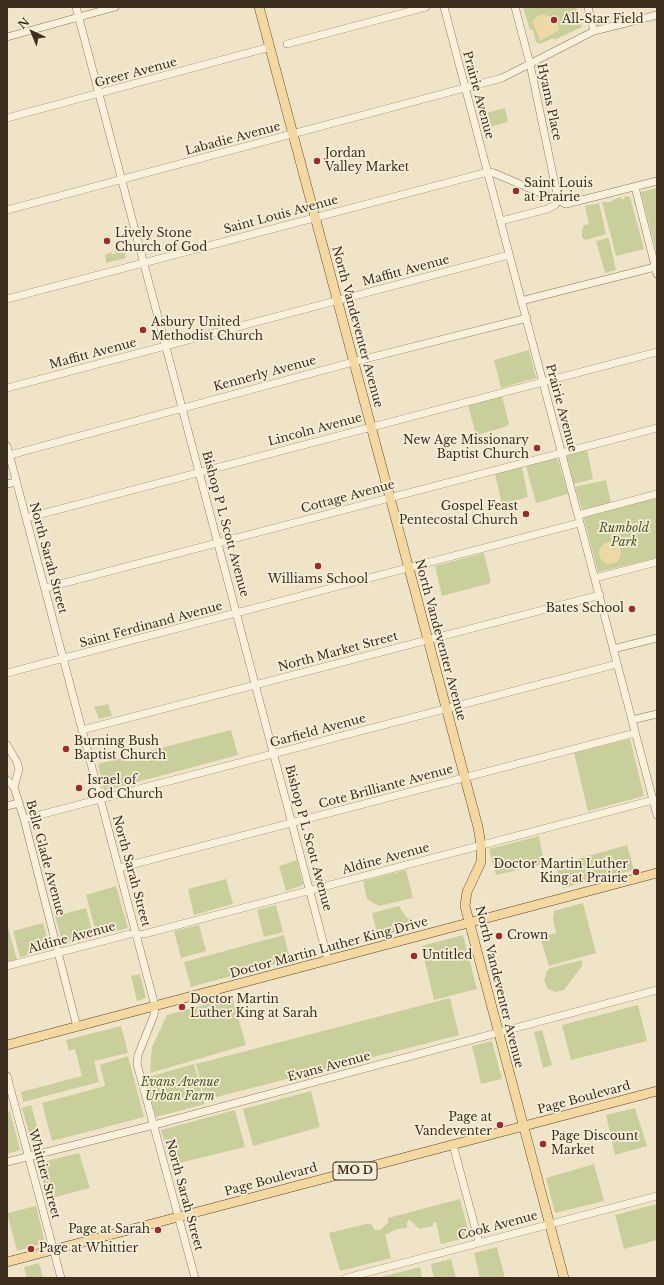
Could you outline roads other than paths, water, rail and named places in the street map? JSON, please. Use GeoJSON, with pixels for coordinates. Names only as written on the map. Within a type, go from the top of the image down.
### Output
{"type":"FeatureCollection","features":[{"type":"Feature","properties":{"kind":"main road","name":"North Vandeventer Avenue"},"geometry":{"type":"LineString","coordinates":[[259,7],[481,845],[481,862],[466,892],[465,900],[469,924],[564,1278]]}},
{"type":"Feature","properties":{"kind":"main road","name":"Doctor Martin Luther King Drive"},"geometry":{"type":"LineString","coordinates":[[7,1045],[469,924],[657,873]]}},
{"type":"Feature","properties":{"kind":"main road","name":"Page Boulevard"},"geometry":{"type":"LineString","coordinates":[[7,1262],[657,1091]]}},
{"type":"Feature","properties":{"kind":"street","name":"Bishop P L Scott Avenue"},"geometry":{"type":"LineString","coordinates":[[76,7],[328,960]]}},
{"type":"Feature","properties":{"kind":"street"},"geometry":{"type":"LineString","coordinates":[[7,37],[115,7]]}},
{"type":"Feature","properties":{"kind":"street"},"geometry":{"type":"LineString","coordinates":[[287,44],[426,7]]}},
{"type":"Feature","properties":{"kind":"street","name":"Prairie Avenue"},"geometry":{"type":"LineString","coordinates":[[444,7],[562,452],[579,523],[600,595],[635,733],[654,791],[653,800],[657,815]]}},
{"type":"Feature","properties":{"kind":"street","name":"Hyams Place"},"geometry":{"type":"LineString","coordinates":[[515,7],[530,64],[558,192],[558,202]]}},
{"type":"Feature","properties":{"kind":"street"},"geometry":{"type":"LineString","coordinates":[[588,7],[594,31]]}},
{"type":"Feature","properties":{"kind":"street","name":"Labadie Avenue"},"geometry":{"type":"LineString","coordinates":[[7,210],[502,78],[594,31],[657,15]]}},
{"type":"Feature","properties":{"kind":"street","name":"Greer Avenue"},"geometry":{"type":"LineString","coordinates":[[7,118],[270,47]]}},
{"type":"Feature","properties":{"kind":"street"},"geometry":{"type":"LineString","coordinates":[[488,172],[494,173],[558,202],[568,204],[657,181]]}},
{"type":"Feature","properties":{"kind":"street","name":"Saint Louis Avenue"},"geometry":{"type":"LineString","coordinates":[[7,299],[315,216],[488,172]]}},
{"type":"Feature","properties":{"kind":"street"},"geometry":{"type":"LineString","coordinates":[[635,187],[657,274]]}},
{"type":"Feature","properties":{"kind":"street"},"geometry":{"type":"LineString","coordinates":[[501,221],[547,209],[558,202]]}},
{"type":"Feature","properties":{"kind":"street","name":"Maffitt Avenue"},"geometry":{"type":"LineString","coordinates":[[7,388],[509,255]]}},
{"type":"Feature","properties":{"kind":"street"},"geometry":{"type":"LineString","coordinates":[[521,301],[655,266]]}},
{"type":"Feature","properties":{"kind":"street","name":"Kennerly Avenue"},"geometry":{"type":"LineString","coordinates":[[10,455],[353,362],[526,318]]}},
{"type":"Feature","properties":{"kind":"street","name":"Lincoln Avenue"},"geometry":{"type":"LineString","coordinates":[[26,518],[657,352]]}},
{"type":"Feature","properties":{"kind":"street","name":"Cottage Avenue"},"geometry":{"type":"LineString","coordinates":[[45,588],[657,428]]}},
{"type":"Feature","properties":{"kind":"street","name":"North Sarah Street"},"geometry":{"type":"LineString","coordinates":[[7,446],[45,588],[62,659],[137,933],[155,1006],[154,1015],[138,1055],[137,1064],[194,1278]]}},
{"type":"Feature","properties":{"kind":"street"},"geometry":{"type":"LineString","coordinates":[[7,484],[16,482]]}},
{"type":"Feature","properties":{"kind":"street"},"geometry":{"type":"LineString","coordinates":[[578,515],[657,494]]}},
{"type":"Feature","properties":{"kind":"street","name":"Saint Ferdinand Avenue"},"geometry":{"type":"LineString","coordinates":[[7,673],[237,614],[579,523]]}},
{"type":"Feature","properties":{"kind":"street"},"geometry":{"type":"LineString","coordinates":[[595,578],[657,562]]}},
{"type":"Feature","properties":{"kind":"street","name":"North Market Street"},"geometry":{"type":"LineString","coordinates":[[82,730],[600,595]]}},
{"type":"Feature","properties":{"kind":"street"},"geometry":{"type":"LineString","coordinates":[[613,649],[657,638]]}},
{"type":"Feature","properties":{"kind":"street","name":"Garfield Avenue"},"geometry":{"type":"LineString","coordinates":[[24,819],[617,664]]}},
{"type":"Feature","properties":{"kind":"street"},"geometry":{"type":"LineString","coordinates":[[632,720],[657,714]]}},
{"type":"Feature","properties":{"kind":"street","name":"Cote Brilliante Avenue"},"geometry":{"type":"LineString","coordinates":[[119,868],[292,824],[635,733]]}},
{"type":"Feature","properties":{"kind":"street","name":"Belle Glade Avenue"},"geometry":{"type":"LineString","coordinates":[[7,745],[18,762],[19,769],[14,787]]}},
{"type":"Feature","properties":{"kind":"street","name":"Belle Glade Avenue"},"geometry":{"type":"LineString","coordinates":[[7,780],[14,787],[24,819],[77,1027]]}},
{"type":"Feature","properties":{"kind":"street","name":"Aldine Avenue"},"geometry":{"type":"LineString","coordinates":[[7,966],[137,933],[144,934],[653,800]]}},
{"type":"Feature","properties":{"kind":"street"},"geometry":{"type":"LineString","coordinates":[[7,806],[19,803]]}},
{"type":"Feature","properties":{"kind":"street","name":"Evans Avenue"},"geometry":{"type":"LineString","coordinates":[[7,1162],[154,1125],[657,990]]}},
{"type":"Feature","properties":{"kind":"street","name":"Whittier Street"},"geometry":{"type":"LineString","coordinates":[[7,1076],[61,1278]]}},
{"type":"Feature","properties":{"kind":"street"},"geometry":{"type":"LineString","coordinates":[[453,1145],[479,1242]]}},
{"type":"Feature","properties":{"kind":"street","name":"Cook Avenue"},"geometry":{"type":"LineString","coordinates":[[346,1278],[657,1196]]}},
{"type":"Feature","properties":{"kind":"place","name":"All-Star Field"},"geometry":{"type":"Point","coordinates":[554,20]}},
{"type":"Feature","properties":{"kind":"place","name":"Jordan Valley Market"},"geometry":{"type":"Point","coordinates":[317,161]}},
{"type":"Feature","properties":{"kind":"place","name":"Saint Louis at Prairie"},"geometry":{"type":"Point","coordinates":[516,191]}},
{"type":"Feature","properties":{"kind":"place","name":"Lively Stone Church of God"},"geometry":{"type":"Point","coordinates":[107,241]}},
{"type":"Feature","properties":{"kind":"place","name":"Asbury United Methodist Church"},"geometry":{"type":"Point","coordinates":[143,330]}},
{"type":"Feature","properties":{"kind":"place","name":"New Age Missionary Baptist Church"},"geometry":{"type":"Point","coordinates":[537,448]}},
{"type":"Feature","properties":{"kind":"place","name":"Gospel Feast Pentecostal Church"},"geometry":{"type":"Point","coordinates":[526,514]}},
{"type":"Feature","properties":{"kind":"place","name":"Williams School"},"geometry":{"type":"Point","coordinates":[318,566]}},
{"type":"Feature","properties":{"kind":"place","name":"Bates School"},"geometry":{"type":"Point","coordinates":[632,609]}},
{"type":"Feature","properties":{"kind":"place","name":"Burning Bush Baptist Church"},"geometry":{"type":"Point","coordinates":[66,749]}},
{"type":"Feature","properties":{"kind":"place","name":"Israel of God Church"},"geometry":{"type":"Point","coordinates":[79,788]}},
{"type":"Feature","properties":{"kind":"place","name":"Doctor Martin Luther King at Prairie"},"geometry":{"type":"Point","coordinates":[636,872]}},
{"type":"Feature","properties":{"kind":"place","name":"Crown"},"geometry":{"type":"Point","coordinates":[499,936]}},
{"type":"Feature","properties":{"kind":"place","name":"Untitled"},"geometry":{"type":"Point","coordinates":[414,956]}},
{"type":"Feature","properties":{"kind":"place","name":"Doctor Martin Luther King at Sarah"},"geometry":{"type":"Point","coordinates":[182,1007]}},
{"type":"Feature","properties":{"kind":"place","name":"Page at Vandeventer"},"geometry":{"type":"Point","coordinates":[500,1125]}},
{"type":"Feature","properties":{"kind":"place","name":"Page Discount Market"},"geometry":{"type":"Point","coordinates":[543,1144]}},
{"type":"Feature","properties":{"kind":"place","name":"Page at Sarah"},"geometry":{"type":"Point","coordinates":[158,1230]}},
{"type":"Feature","properties":{"kind":"place","name":"Page at Whittier"},"geometry":{"type":"Point","coordinates":[31,1249]}},
{"type":"Feature","properties":{"kind":"park label","name":"Rumbold Park"},"geometry":{"type":"Point","coordinates":[624,536]}},
{"type":"Feature","properties":{"kind":"park label","name":"Evans Avenue Urban Farm"},"geometry":{"type":"Point","coordinates":[180,1090]}}]}
